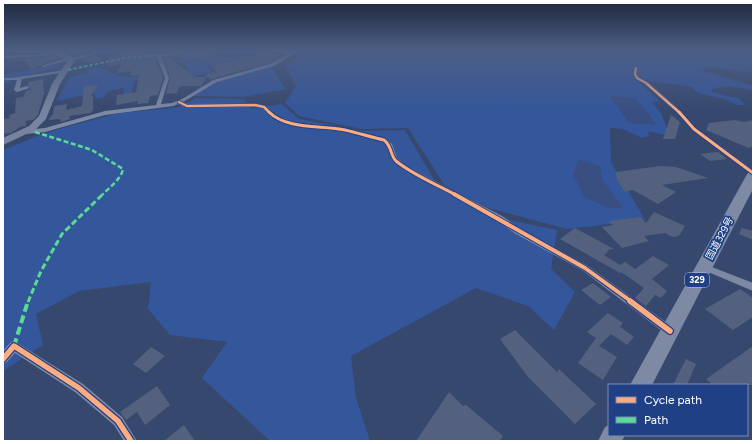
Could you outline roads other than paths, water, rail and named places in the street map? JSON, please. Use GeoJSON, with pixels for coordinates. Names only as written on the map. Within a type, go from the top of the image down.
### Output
{"type":"FeatureCollection","features":[{"type":"Feature","properties":{"kind":"highway","name":"国道329号"},"geometry":{"type":"LineString","coordinates":[[642,384],[753,174]]}},
{"type":"Feature","properties":{"kind":"main road"},"geometry":{"type":"LineString","coordinates":[[3,142],[32,128],[43,117],[56,84],[64,71]]}},
{"type":"Feature","properties":{"kind":"street"},"geometry":{"type":"LineString","coordinates":[[3,79],[20,78],[64,71]]}},
{"type":"Feature","properties":{"kind":"street"},"geometry":{"type":"LineString","coordinates":[[158,106],[167,78],[164,71]]}},
{"type":"Feature","properties":{"kind":"street"},"geometry":{"type":"LineString","coordinates":[[25,132],[45,130],[106,113],[180,102],[215,81],[252,71]]}},
{"type":"Feature","properties":{"kind":"street"},"geometry":{"type":"LineString","coordinates":[[636,71],[637,78],[646,83],[678,111],[694,129],[753,174]]}},
{"type":"Feature","properties":{"kind":"street"},"geometry":{"type":"LineString","coordinates":[[20,78],[17,90],[27,88]]}},
{"type":"Feature","properties":{"kind":"street"},"geometry":{"type":"LineString","coordinates":[[180,102],[187,106],[255,105],[264,107],[274,117],[294,124],[344,130],[384,140],[389,144],[394,159],[404,167],[499,218],[519,232],[585,268],[670,331]]}},
{"type":"Feature","properties":{"kind":"street"},"geometry":{"type":"LineString","coordinates":[[704,267],[753,287]]}},
{"type":"Feature","properties":{"kind":"street"},"geometry":{"type":"LineString","coordinates":[[3,359],[14,346],[79,388],[118,421],[131,441]]}}]}
